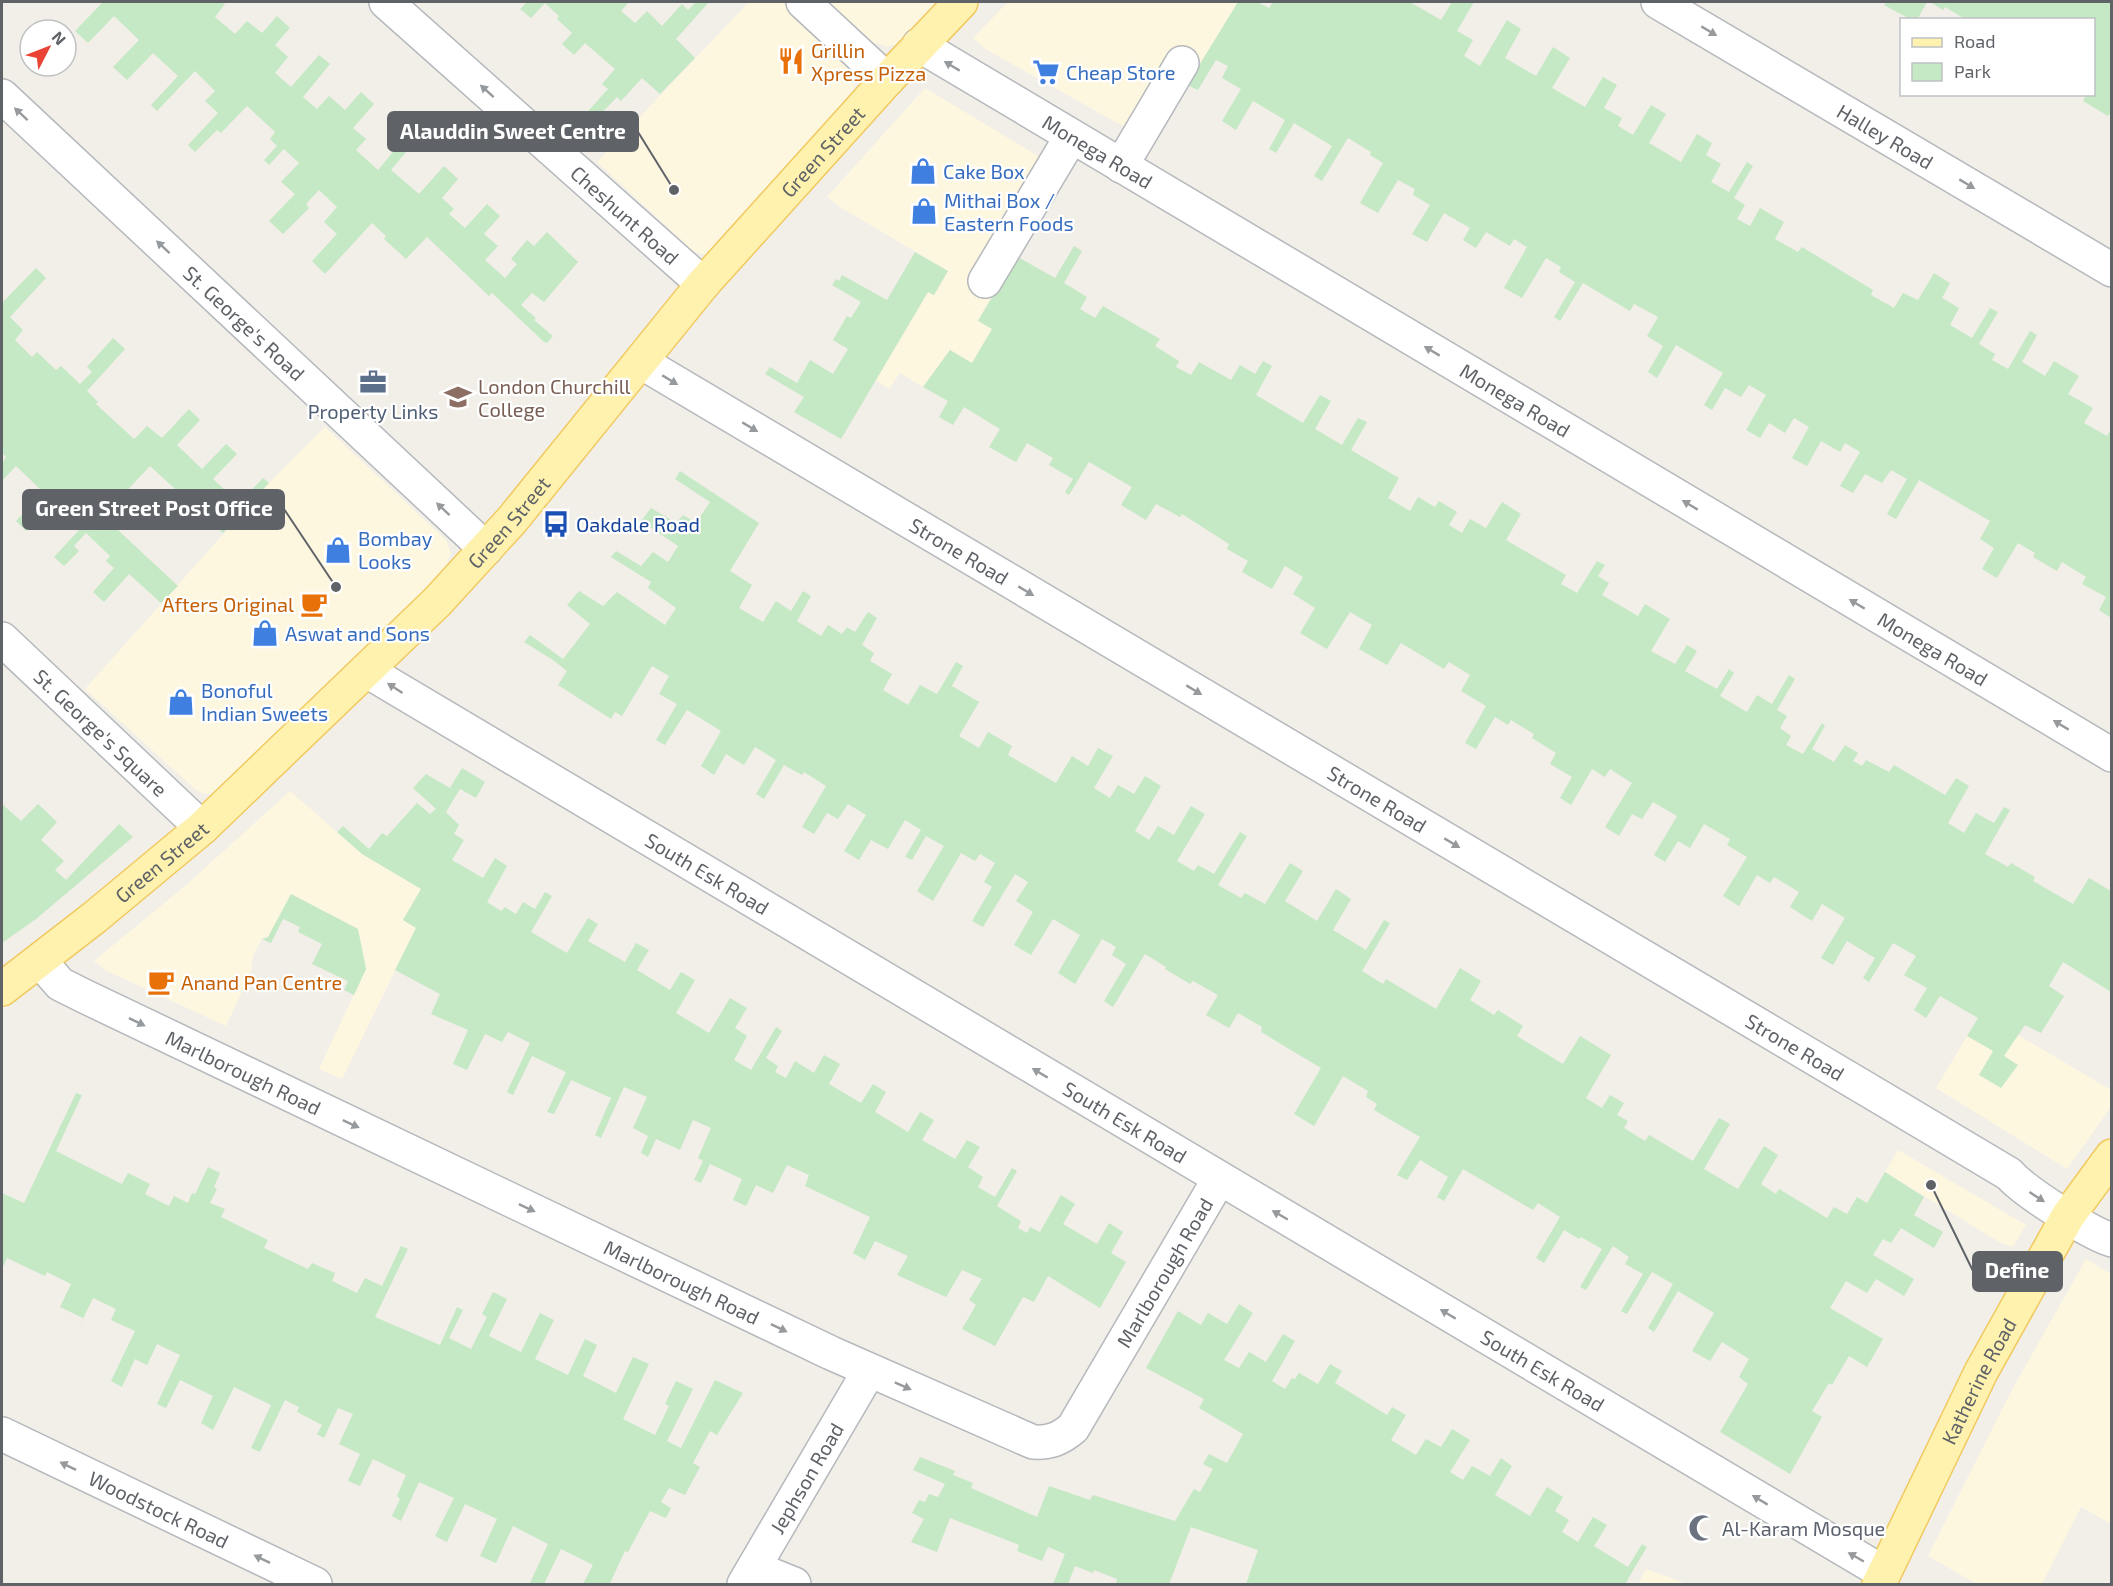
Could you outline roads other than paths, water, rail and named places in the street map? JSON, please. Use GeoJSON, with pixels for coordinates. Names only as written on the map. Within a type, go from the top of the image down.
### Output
{"type":"FeatureCollection","features":[{"type":"Feature","properties":{"kind":"main road","name":"Green Street"},"geometry":{"type":"LineString","coordinates":[[2,989],[40,961],[202,828],[437,602],[512,520],[703,284],[919,45],[961,2]]}},
{"type":"Feature","properties":{"kind":"main road","name":"Katherine Road"},"geometry":{"type":"LineString","coordinates":[[1883,1580],[1966,1400],[2068,1216],[2112,1156]]}},
{"type":"Feature","properties":{"kind":"street","name":"Cheshunt Road"},"geometry":{"type":"LineString","coordinates":[[386,2],[703,284]]}},
{"type":"Feature","properties":{"kind":"street"},"geometry":{"type":"LineString","coordinates":[[803,2],[887,80]]}},
{"type":"Feature","properties":{"kind":"street","name":"Halley Road"},"geometry":{"type":"LineString","coordinates":[[1658,2],[2112,270]]}},
{"type":"Feature","properties":{"kind":"street","name":"Monega Road"},"geometry":{"type":"LineString","coordinates":[[919,45],[2112,755]]}},
{"type":"Feature","properties":{"kind":"street"},"geometry":{"type":"LineString","coordinates":[[1121,166],[1182,63]]}},
{"type":"Feature","properties":{"kind":"street","name":"St. George's Road"},"geometry":{"type":"LineString","coordinates":[[2,96],[486,549]]}},
{"type":"Feature","properties":{"kind":"street"},"geometry":{"type":"LineString","coordinates":[[985,281],[1071,137]]}},
{"type":"Feature","properties":{"kind":"street","name":"Strone Road"},"geometry":{"type":"LineString","coordinates":[[641,362],[1999,1168],[2009,1174],[2018,1184],[2068,1216],[2112,1240]]}},
{"type":"Feature","properties":{"kind":"street","name":"St. George's Square"},"geometry":{"type":"LineString","coordinates":[[2,639],[202,828]]}},
{"type":"Feature","properties":{"kind":"street","name":"South Esk Road"},"geometry":{"type":"LineString","coordinates":[[366,671],[1219,1179],[1883,1580]]}},
{"type":"Feature","properties":{"kind":"street","name":"Marlborough Road"},"geometry":{"type":"LineString","coordinates":[[40,961],[60,984],[84,996],[869,1371],[1033,1442],[1048,1443],[1062,1437],[1073,1428],[1219,1179]]}},
{"type":"Feature","properties":{"kind":"street","name":"Jephson Road"},"geometry":{"type":"LineString","coordinates":[[749,1576],[869,1371]]}},
{"type":"Feature","properties":{"kind":"street","name":"Woodstock Road"},"geometry":{"type":"LineString","coordinates":[[2,1434],[315,1584]]}},
{"type":"Feature","properties":{"kind":"street"},"geometry":{"type":"LineString","coordinates":[[749,1576],[794,1584]]}},
{"type":"Feature","properties":{"kind":"place","name":"Grillin Xpress Pizza"},"geometry":{"type":"Point","coordinates":[791,61]}},
{"type":"Feature","properties":{"kind":"place","name":"Cheap Store"},"geometry":{"type":"Point","coordinates":[1046,72]}},
{"type":"Feature","properties":{"kind":"place","name":"Cake Box"},"geometry":{"type":"Point","coordinates":[923,171]}},
{"type":"Feature","properties":{"kind":"place","name":"Alauddin Sweet Centre"},"geometry":{"type":"Point","coordinates":[674,190]}},
{"type":"Feature","properties":{"kind":"place","name":"Mithai Box / Eastern Foods"},"geometry":{"type":"Point","coordinates":[924,211]}},
{"type":"Feature","properties":{"kind":"place","name":"Property Links"},"geometry":{"type":"Point","coordinates":[373,382]}},
{"type":"Feature","properties":{"kind":"place","name":"London Churchill College"},"geometry":{"type":"Point","coordinates":[458,397]}},
{"type":"Feature","properties":{"kind":"place","name":"Oakdale Road"},"geometry":{"type":"Point","coordinates":[556,524]}},
{"type":"Feature","properties":{"kind":"place","name":"Bombay Looks"},"geometry":{"type":"Point","coordinates":[338,550]}},
{"type":"Feature","properties":{"kind":"place","name":"Green Street Post Office"},"geometry":{"type":"Point","coordinates":[336,587]}},
{"type":"Feature","properties":{"kind":"place","name":"Afters Original"},"geometry":{"type":"Point","coordinates":[314,604]}},
{"type":"Feature","properties":{"kind":"place","name":"Aswat and Sons"},"geometry":{"type":"Point","coordinates":[265,633]}},
{"type":"Feature","properties":{"kind":"place","name":"Bonoful Indian Sweets"},"geometry":{"type":"Point","coordinates":[181,702]}},
{"type":"Feature","properties":{"kind":"place","name":"Anand Pan Centre"},"geometry":{"type":"Point","coordinates":[161,982]}},
{"type":"Feature","properties":{"kind":"place","name":"Define"},"geometry":{"type":"Point","coordinates":[1931,1185]}},
{"type":"Feature","properties":{"kind":"place","name":"Al-Karam Mosque"},"geometry":{"type":"Point","coordinates":[1702,1528]}}]}
